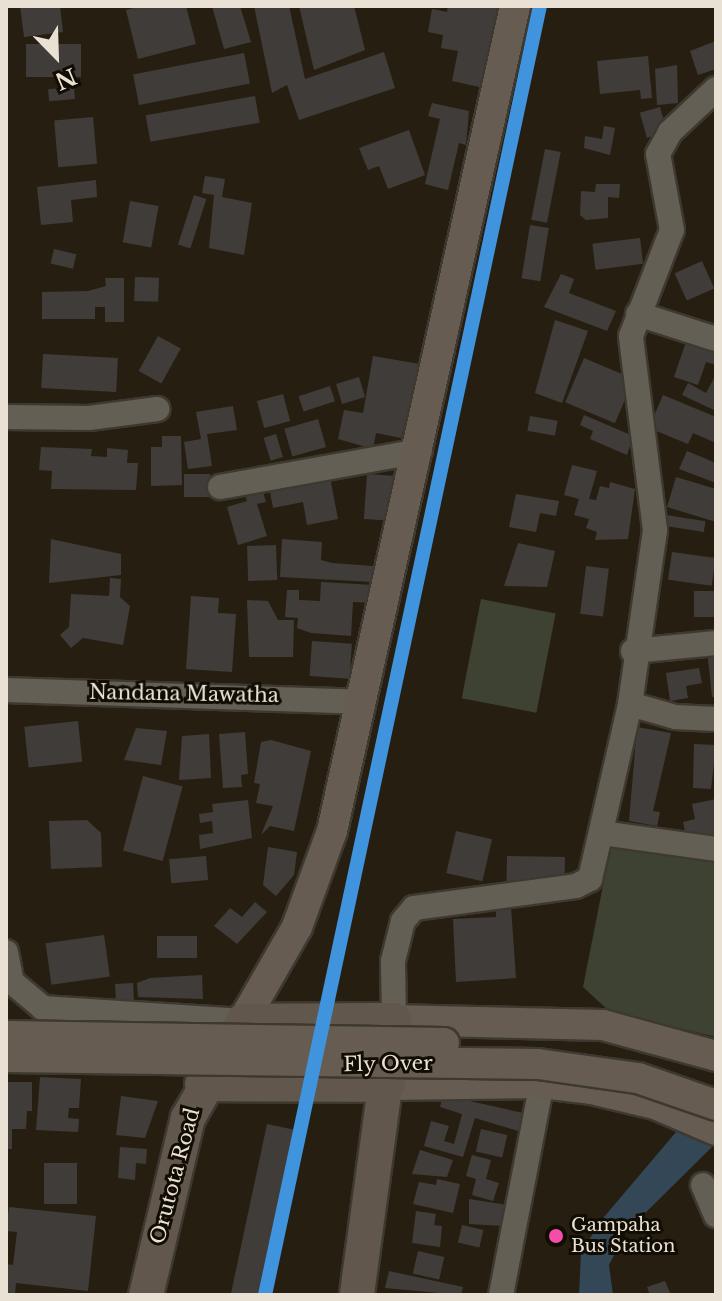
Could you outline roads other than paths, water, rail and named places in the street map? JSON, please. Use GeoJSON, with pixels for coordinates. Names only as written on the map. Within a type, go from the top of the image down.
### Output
{"type":"FeatureCollection","features":[{"type":"Feature","properties":{"kind":"highway"},"geometry":{"type":"LineString","coordinates":[[243,1021],[394,1020],[388,1085],[357,1295]]}},
{"type":"Feature","properties":{"kind":"highway","name":"Orutota Road"},"geometry":{"type":"LineString","coordinates":[[146,1295],[163,1206],[202,1084],[243,1021]]}},
{"type":"Feature","properties":{"kind":"highway"},"geometry":{"type":"LineString","coordinates":[[202,1084],[388,1085]]}},
{"type":"Feature","properties":{"kind":"main road"},"geometry":{"type":"LineString","coordinates":[[243,1021],[316,883],[363,702],[420,451],[515,6]]}},
{"type":"Feature","properties":{"kind":"main road"},"geometry":{"type":"LineString","coordinates":[[394,1020],[603,1025],[716,1056]]}},
{"type":"Feature","properties":{"kind":"main road","name":"Fly Over"},"geometry":{"type":"LineString","coordinates":[[6,1036],[540,1044],[638,1058],[716,1085]]}},
{"type":"Feature","properties":{"kind":"main road","name":"Fly Over"},"geometry":{"type":"LineString","coordinates":[[6,1057],[538,1064],[638,1078],[716,1105]]}},
{"type":"Feature","properties":{"kind":"main road"},"geometry":{"type":"LineString","coordinates":[[388,1085],[542,1083],[624,1095],[716,1130]]}},
{"type":"Feature","properties":{"kind":"street"},"geometry":{"type":"LineString","coordinates":[[394,1020],[393,961],[403,921],[414,908],[576,886],[590,879],[630,704],[633,651],[655,530],[631,336],[672,230],[658,154],[670,132],[716,89]]}},
{"type":"Feature","properties":{"kind":"street"},"geometry":{"type":"LineString","coordinates":[[638,314],[716,339]]}},
{"type":"Feature","properties":{"kind":"street"},"geometry":{"type":"LineString","coordinates":[[6,417],[89,418],[157,409]]}},
{"type":"Feature","properties":{"kind":"street"},"geometry":{"type":"LineString","coordinates":[[220,487],[420,451]]}},
{"type":"Feature","properties":{"kind":"street"},"geometry":{"type":"LineString","coordinates":[[633,651],[716,643]]}},
{"type":"Feature","properties":{"kind":"street","name":"Nandana Mawatha"},"geometry":{"type":"LineString","coordinates":[[6,690],[363,702]]}},
{"type":"Feature","properties":{"kind":"street"},"geometry":{"type":"LineString","coordinates":[[630,704],[675,717],[716,719]]}},
{"type":"Feature","properties":{"kind":"street"},"geometry":{"type":"LineString","coordinates":[[602,833],[716,849]]}},
{"type":"Feature","properties":{"kind":"street"},"geometry":{"type":"LineString","coordinates":[[6,952],[12,982],[43,1008],[243,1021]]}},
{"type":"Feature","properties":{"kind":"street"},"geometry":{"type":"LineString","coordinates":[[501,1295],[542,1083]]}},
{"type":"Feature","properties":{"kind":"street"},"geometry":{"type":"LineString","coordinates":[[703,1185],[716,1215]]}},
{"type":"Feature","properties":{"kind":"water"},"geometry":{"type":"Polygon","coordinates":[[[716,1085],[716,1143],[626,1232],[609,1265],[613,1295],[579,1295],[581,1252],[604,1217],[716,1085]]]}},
{"type":"Feature","properties":{"kind":"place","name":"Gampaha Bus Station"},"geometry":{"type":"Point","coordinates":[556,1236]}}]}
